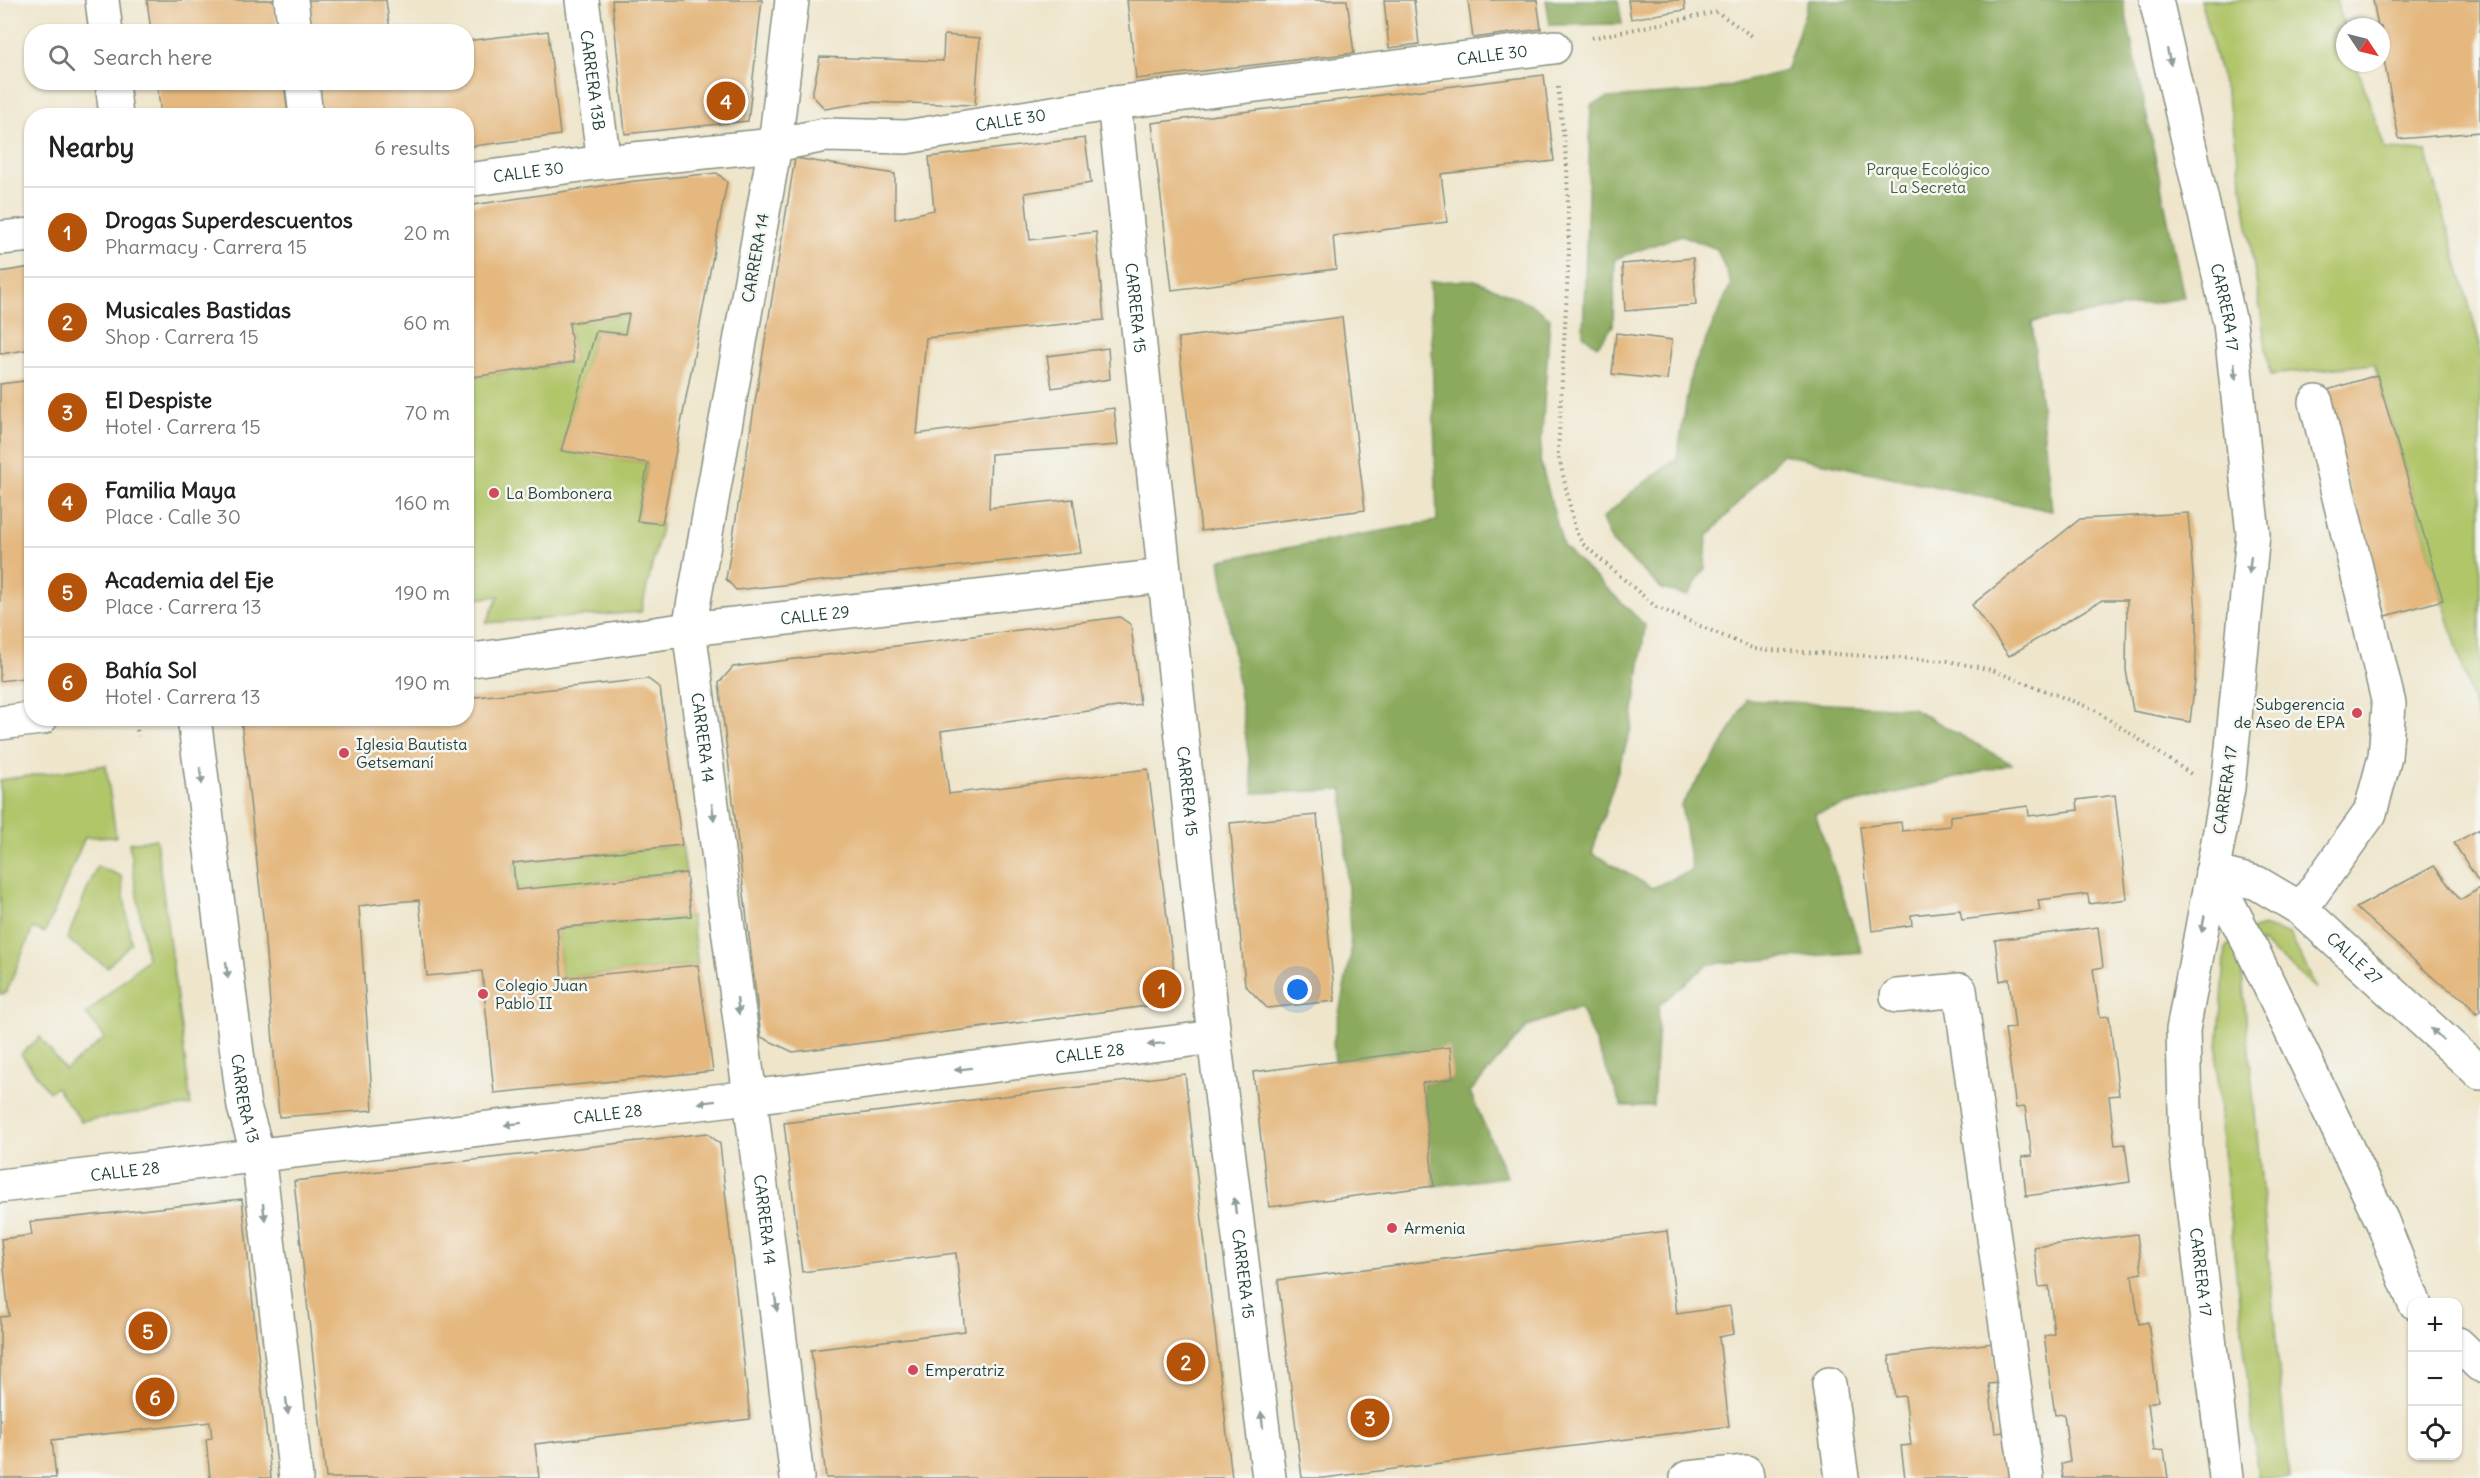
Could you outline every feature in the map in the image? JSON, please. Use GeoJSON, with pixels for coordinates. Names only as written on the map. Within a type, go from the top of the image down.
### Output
{"type":"FeatureCollection","features":[{"type":"Feature","properties":{"kind":"street"},"geometry":{"type":"LineString","coordinates":[[102,0],[105,24]]}},
{"type":"Feature","properties":{"kind":"street"},"geometry":{"type":"LineString","coordinates":[[291,0],[294,24]]}},
{"type":"Feature","properties":{"kind":"street","name":"CARRERA 13B"},"geometry":{"type":"LineString","coordinates":[[582,0],[604,162]]}},
{"type":"Feature","properties":{"kind":"street","name":"CARRERA 14"},"geometry":{"type":"LineString","coordinates":[[792,0],[775,145],[689,629],[797,1478]]}},
{"type":"Feature","properties":{"kind":"street","name":"CARRERA 17"},"geometry":{"type":"LineString","coordinates":[[2156,0],[2230,323],[2253,534],[2228,788],[2183,1030],[2186,1148],[2226,1478]]}},
{"type":"Feature","properties":{"kind":"street","name":"CALLE 30"},"geometry":{"type":"LineString","coordinates":[[474,179],[604,162],[775,145],[825,135],[906,137],[1114,103],[1554,47]]}},
{"type":"Feature","properties":{"kind":"street"},"geometry":{"type":"LineString","coordinates":[[113,90],[115,108]]}},
{"type":"Feature","properties":{"kind":"street"},"geometry":{"type":"LineString","coordinates":[[303,90],[305,108]]}},
{"type":"Feature","properties":{"kind":"street","name":"CARRERA 15"},"geometry":{"type":"LineString","coordinates":[[1114,103],[1214,1037],[1269,1478]]}},
{"type":"Feature","properties":{"kind":"street"},"geometry":{"type":"LineString","coordinates":[[0,238],[24,236]]}},
{"type":"Feature","properties":{"kind":"street"},"geometry":{"type":"LineString","coordinates":[[2301,909],[2370,813],[2385,757],[2390,704],[2316,402]]}},
{"type":"Feature","properties":{"kind":"street","name":"CALLE 29"},"geometry":{"type":"LineString","coordinates":[[474,660],[689,629],[1164,576]]}},
{"type":"Feature","properties":{"kind":"street"},"geometry":{"type":"LineString","coordinates":[[0,723],[24,720]]}},
{"type":"Feature","properties":{"kind":"street","name":"CARRERA 13"},"geometry":{"type":"LineString","coordinates":[[195,726],[244,1107],[258,1154],[296,1478]]}},
{"type":"Feature","properties":{"kind":"street"},"geometry":{"type":"LineString","coordinates":[[2212,872],[2251,947],[2377,1211],[2412,1298]]}},
{"type":"Feature","properties":{"kind":"street","name":"CALLE 27"},"geometry":{"type":"LineString","coordinates":[[2212,872],[2257,883],[2301,909],[2480,1073]]}},
{"type":"Feature","properties":{"kind":"street"},"geometry":{"type":"LineString","coordinates":[[1897,996],[1960,990],[2026,1478]]}},
{"type":"Feature","properties":{"kind":"street","name":"CALLE 28"},"geometry":{"type":"LineString","coordinates":[[0,1186],[750,1097],[1214,1037]]}},
{"type":"Feature","properties":{"kind":"street"},"geometry":{"type":"LineString","coordinates":[[2462,1349],[2480,1365]]}},
{"type":"Feature","properties":{"kind":"street"},"geometry":{"type":"LineString","coordinates":[[1828,1384],[1842,1478]]}},
{"type":"Feature","properties":{"kind":"street"},"geometry":{"type":"LineString","coordinates":[[1687,1478],[1746,1475]]}},
{"type":"Feature","properties":{"kind":"path"},"geometry":{"type":"LineString","coordinates":[[1755,38],[1717,12],[1554,47],[1567,166],[1569,252],[1558,453],[1576,531],[1584,544],[1656,607],[1754,649],[1948,661],[1992,670],[2093,709],[2192,775],[2228,788]]}},
{"type":"Feature","properties":{"kind":"path"},"geometry":{"type":"LineString","coordinates":[[136,726],[138,736]]}},
{"type":"Feature","properties":{"kind":"green space"},"geometry":{"type":"Polygon","coordinates":[[[1546,0],[1618,0],[1622,24],[1550,25],[1546,0]]]}},
{"type":"Feature","properties":{"kind":"green space","name":"Parque Ecológico La Secreta"},"geometry":{"type":"Polygon","coordinates":[[[1809,0],[2123,0],[2184,298],[2032,322],[2052,511],[1782,454],[1707,537],[1705,569],[1687,596],[1662,589],[1612,542],[1602,519],[1632,492],[1677,458],[1691,373],[1731,284],[1717,249],[1681,235],[1615,259],[1613,326],[1597,346],[1583,335],[1591,105],[1608,98],[1708,91],[1786,71],[1809,0]]]}},
{"type":"Feature","properties":{"kind":"green space"},"geometry":{"type":"Polygon","coordinates":[[[2200,0],[2336,0],[2342,18],[2336,18],[2336,72],[2359,72],[2385,149],[2426,151],[2480,344],[2480,727],[2374,364],[2270,375],[2231,112],[2200,0]]]}},
{"type":"Feature","properties":{"kind":"green space"},"geometry":{"type":"Polygon","coordinates":[[[1475,280],[1531,304],[1550,318],[1540,460],[1563,546],[1645,625],[1632,726],[1592,853],[1652,888],[1692,870],[1681,805],[1721,747],[1746,700],[1912,708],[2012,764],[1815,813],[1862,952],[1709,964],[1659,1005],[1653,1106],[1622,1106],[1580,1007],[1528,1026],[1470,1092],[1507,1177],[1434,1186],[1422,1083],[1453,1079],[1450,1048],[1335,1062],[1333,1043],[1351,954],[1343,790],[1254,793],[1220,560],[1437,521],[1430,282],[1475,280]]]}},
{"type":"Feature","properties":{"kind":"green space"},"geometry":{"type":"Polygon","coordinates":[[[629,314],[625,334],[596,331],[562,451],[648,463],[637,521],[662,524],[641,612],[486,623],[499,596],[474,599],[474,377],[574,362],[569,323],[629,314]]]}},
{"type":"Feature","properties":{"kind":"green space"},"geometry":{"type":"Polygon","coordinates":[[[106,765],[116,837],[85,837],[45,933],[33,928],[6,993],[0,994],[0,780],[106,765]]]}},
{"type":"Feature","properties":{"kind":"green space"},"geometry":{"type":"Polygon","coordinates":[[[156,839],[191,1105],[81,1121],[56,1087],[49,1092],[21,1054],[40,1037],[65,1070],[105,1038],[86,1014],[147,959],[129,843],[156,839]]]}},
{"type":"Feature","properties":{"kind":"green space"},"geometry":{"type":"Polygon","coordinates":[[[682,845],[686,873],[516,890],[513,863],[682,845]]]}},
{"type":"Feature","properties":{"kind":"green space"},"geometry":{"type":"Polygon","coordinates":[[[97,866],[121,876],[131,943],[107,967],[67,939],[97,866]]]}},
{"type":"Feature","properties":{"kind":"green space"},"geometry":{"type":"Polygon","coordinates":[[[691,916],[698,965],[562,978],[557,928],[691,916]]]}},
{"type":"Feature","properties":{"kind":"green space"},"geometry":{"type":"Polygon","coordinates":[[[2263,926],[2290,935],[2317,989],[2262,942],[2240,953],[2289,1478],[2258,1478],[2221,1132],[2217,1062],[2226,947],[2247,931],[2263,926]]]}},
{"type":"Feature","properties":{"kind":"building"},"geometry":{"type":"Polygon","coordinates":[[[147,0],[274,0],[277,24],[150,24],[147,0]]]}},
{"type":"Feature","properties":{"kind":"building"},"geometry":{"type":"Polygon","coordinates":[[[304,0],[386,0],[389,24],[307,24],[304,0]]]}},
{"type":"Feature","properties":{"kind":"building"},"geometry":{"type":"Polygon","coordinates":[[[612,0],[762,0],[748,121],[625,134],[612,0]]]}},
{"type":"Feature","properties":{"kind":"building"},"geometry":{"type":"Polygon","coordinates":[[[1127,0],[1347,0],[1354,53],[1136,79],[1127,0]]]}},
{"type":"Feature","properties":{"kind":"building"},"geometry":{"type":"Polygon","coordinates":[[[1384,0],[1414,0],[1419,44],[1389,48],[1384,0]]]}},
{"type":"Feature","properties":{"kind":"building"},"geometry":{"type":"Polygon","coordinates":[[[1468,0],[1537,0],[1541,29],[1473,38],[1468,0]]]}},
{"type":"Feature","properties":{"kind":"building"},"geometry":{"type":"Polygon","coordinates":[[[1628,0],[1684,0],[1685,10],[1631,19],[1628,0]]]}},
{"type":"Feature","properties":{"kind":"building"},"geometry":{"type":"Polygon","coordinates":[[[2373,0],[2480,0],[2480,132],[2399,139],[2386,72],[2390,72],[2390,18],[2376,18],[2373,0]]]}},
{"type":"Feature","properties":{"kind":"building"},"geometry":{"type":"Polygon","coordinates":[[[548,31],[560,135],[474,146],[474,108],[317,108],[315,90],[474,90],[474,40],[548,31]]]}},
{"type":"Feature","properties":{"kind":"building"},"geometry":{"type":"Polygon","coordinates":[[[944,35],[980,38],[975,105],[868,102],[825,109],[812,95],[820,57],[943,61],[944,35]]]}},
{"type":"Feature","properties":{"kind":"building"},"geometry":{"type":"Polygon","coordinates":[[[1544,75],[1554,161],[1441,174],[1447,222],[1333,236],[1336,269],[1172,290],[1152,123],[1544,75]]]}},
{"type":"Feature","properties":{"kind":"building"},"geometry":{"type":"Polygon","coordinates":[[[158,90],[285,90],[287,108],[160,108],[158,90]]]}},
{"type":"Feature","properties":{"kind":"building"},"geometry":{"type":"Polygon","coordinates":[[[1085,138],[1091,183],[1025,193],[1030,240],[1096,232],[1104,320],[926,338],[917,434],[1114,408],[1118,445],[991,454],[989,508],[1073,499],[1081,553],[736,590],[726,579],[795,158],[895,174],[895,219],[934,210],[929,157],[1085,138]]]}},
{"type":"Feature","properties":{"kind":"building"},"geometry":{"type":"Polygon","coordinates":[[[717,173],[727,182],[662,524],[637,521],[648,463],[561,451],[596,331],[625,334],[629,314],[569,323],[574,362],[474,377],[474,205],[635,181],[717,173]]]}},
{"type":"Feature","properties":{"kind":"building"},"geometry":{"type":"Polygon","coordinates":[[[1693,258],[1696,305],[1625,311],[1622,264],[1693,258]]]}},
{"type":"Feature","properties":{"kind":"building"},"geometry":{"type":"Polygon","coordinates":[[[24,268],[24,350],[0,354],[0,272],[24,268]]]}},
{"type":"Feature","properties":{"kind":"building"},"geometry":{"type":"Polygon","coordinates":[[[1342,317],[1365,510],[1201,531],[1178,338],[1342,317]]]}},
{"type":"Feature","properties":{"kind":"building"},"geometry":{"type":"Polygon","coordinates":[[[1616,333],[1672,340],[1667,380],[1612,374],[1616,333]]]}},
{"type":"Feature","properties":{"kind":"building"},"geometry":{"type":"Polygon","coordinates":[[[1108,348],[1110,379],[1052,388],[1047,356],[1108,348]]]}},
{"type":"Feature","properties":{"kind":"building"},"geometry":{"type":"Polygon","coordinates":[[[2377,375],[2443,600],[2386,616],[2321,392],[2377,375]]]}},
{"type":"Feature","properties":{"kind":"building"},"geometry":{"type":"Polygon","coordinates":[[[24,381],[24,678],[0,681],[0,384],[24,381]]]}},
{"type":"Feature","properties":{"kind":"building"},"geometry":{"type":"Polygon","coordinates":[[[2188,513],[2197,624],[2195,680],[2190,722],[2133,711],[2126,670],[2127,600],[2102,600],[2009,656],[1972,605],[2080,519],[2188,513]]]}},
{"type":"Feature","properties":{"kind":"building"},"geometry":{"type":"Polygon","coordinates":[[[1120,617],[1131,625],[1140,704],[941,731],[949,794],[1148,769],[1178,1002],[793,1052],[761,1037],[719,683],[733,667],[1120,617]]]}},
{"type":"Feature","properties":{"kind":"building"},"geometry":{"type":"Polygon","coordinates":[[[648,679],[660,688],[682,845],[513,863],[516,890],[686,873],[691,916],[557,928],[562,978],[698,965],[713,1071],[494,1093],[482,971],[427,976],[419,900],[394,902],[359,906],[373,1110],[279,1117],[263,917],[242,726],[474,726],[474,697],[648,679]]]}},
{"type":"Feature","properties":{"kind":"building"},"geometry":{"type":"Polygon","coordinates":[[[2115,795],[2127,899],[2089,904],[2088,894],[2038,900],[2040,910],[1962,920],[1960,910],[1911,915],[1912,925],[1872,931],[1860,827],[1901,822],[1902,831],[1950,826],[1950,816],[2028,806],[2029,816],[2078,810],[2077,800],[2115,795]]]}},
{"type":"Feature","properties":{"kind":"building"},"geometry":{"type":"Polygon","coordinates":[[[1317,815],[1335,1001],[1267,1008],[1245,985],[1230,823],[1317,815]]]}},
{"type":"Feature","properties":{"kind":"building"},"geometry":{"type":"Polygon","coordinates":[[[2480,829],[2480,884],[2454,843],[2480,829]]]}},
{"type":"Feature","properties":{"kind":"building"},"geometry":{"type":"Polygon","coordinates":[[[2434,866],[2460,900],[2480,888],[2480,1012],[2476,1014],[2465,1000],[2438,982],[2356,908],[2434,866]]]}},
{"type":"Feature","properties":{"kind":"building"},"geometry":{"type":"Polygon","coordinates":[[[2098,927],[2103,967],[2093,969],[2100,1017],[2109,1016],[2119,1095],[2109,1096],[2115,1145],[2125,1144],[2130,1182],[2026,1196],[2022,1157],[2032,1156],[2025,1107],[2016,1108],[2005,1029],[2015,1028],[2009,979],[2000,981],[1995,940],[2098,927]]]}},
{"type":"Feature","properties":{"kind":"building"},"geometry":{"type":"Polygon","coordinates":[[[1450,1047],[1453,1079],[1422,1083],[1434,1186],[1269,1207],[1253,1072],[1450,1047]]]}},
{"type":"Feature","properties":{"kind":"building"},"geometry":{"type":"Polygon","coordinates":[[[1185,1074],[1232,1478],[826,1478],[811,1350],[965,1331],[956,1253],[802,1272],[784,1123],[1185,1074]]]}},
{"type":"Feature","properties":{"kind":"building"},"geometry":{"type":"Polygon","coordinates":[[[707,1133],[720,1144],[750,1419],[535,1444],[539,1478],[326,1478],[294,1181],[707,1133]]]}},
{"type":"Feature","properties":{"kind":"building"},"geometry":{"type":"Polygon","coordinates":[[[242,1199],[271,1478],[210,1478],[206,1439],[212,1438],[210,1422],[52,1440],[56,1478],[0,1478],[0,1317],[9,1316],[1,1239],[32,1235],[30,1222],[242,1199]]]}},
{"type":"Feature","properties":{"kind":"building"},"geometry":{"type":"Polygon","coordinates":[[[1667,1231],[1677,1314],[1730,1306],[1734,1334],[1719,1337],[1729,1426],[1324,1478],[1302,1478],[1278,1280],[1667,1231]]]}},
{"type":"Feature","properties":{"kind":"building"},"geometry":{"type":"Polygon","coordinates":[[[2137,1234],[2142,1273],[2132,1275],[2139,1324],[2148,1322],[2158,1401],[2148,1403],[2154,1451],[2164,1450],[2168,1478],[2063,1478],[2061,1464],[2070,1462],[2064,1414],[2055,1415],[2044,1336],[2054,1334],[2049,1286],[2039,1287],[2034,1247],[2137,1234]]]}},
{"type":"Feature","properties":{"kind":"building"},"geometry":{"type":"Polygon","coordinates":[[[1993,1343],[1998,1383],[1989,1384],[1995,1433],[2004,1432],[2010,1478],[1905,1478],[1901,1446],[1911,1445],[1905,1396],[1895,1397],[1889,1356],[1993,1343]]]}},
{"type":"Feature","properties":{"kind":"place","name":"Familia Maya"},"geometry":{"type":"Point","coordinates":[726,101]}},
{"type":"Feature","properties":{"kind":"place","name":"La Bombonera"},"geometry":{"type":"Point","coordinates":[494,493]}},
{"type":"Feature","properties":{"kind":"place","name":"Subgerencia de Aseo de EPA"},"geometry":{"type":"Point","coordinates":[2357,713]}},
{"type":"Feature","properties":{"kind":"place","name":"Iglesia Bautista Getsemaní"},"geometry":{"type":"Point","coordinates":[344,753]}},
{"type":"Feature","properties":{"kind":"place","name":"Drogas Superdescuentos"},"geometry":{"type":"Point","coordinates":[1162,989]}},
{"type":"Feature","properties":{"kind":"place","name":"Colegio Juan Pablo II"},"geometry":{"type":"Point","coordinates":[483,994]}},
{"type":"Feature","properties":{"kind":"place","name":"Armenia"},"geometry":{"type":"Point","coordinates":[1392,1228]}},
{"type":"Feature","properties":{"kind":"place","name":"Academia del Eje"},"geometry":{"type":"Point","coordinates":[148,1331]}},
{"type":"Feature","properties":{"kind":"place","name":"Musicales Bastidas"},"geometry":{"type":"Point","coordinates":[1186,1362]}},
{"type":"Feature","properties":{"kind":"place","name":"Emperatriz"},"geometry":{"type":"Point","coordinates":[913,1370]}},
{"type":"Feature","properties":{"kind":"place","name":"Bahía Sol"},"geometry":{"type":"Point","coordinates":[155,1397]}},
{"type":"Feature","properties":{"kind":"place","name":"El Despiste"},"geometry":{"type":"Point","coordinates":[1370,1418]}}]}
